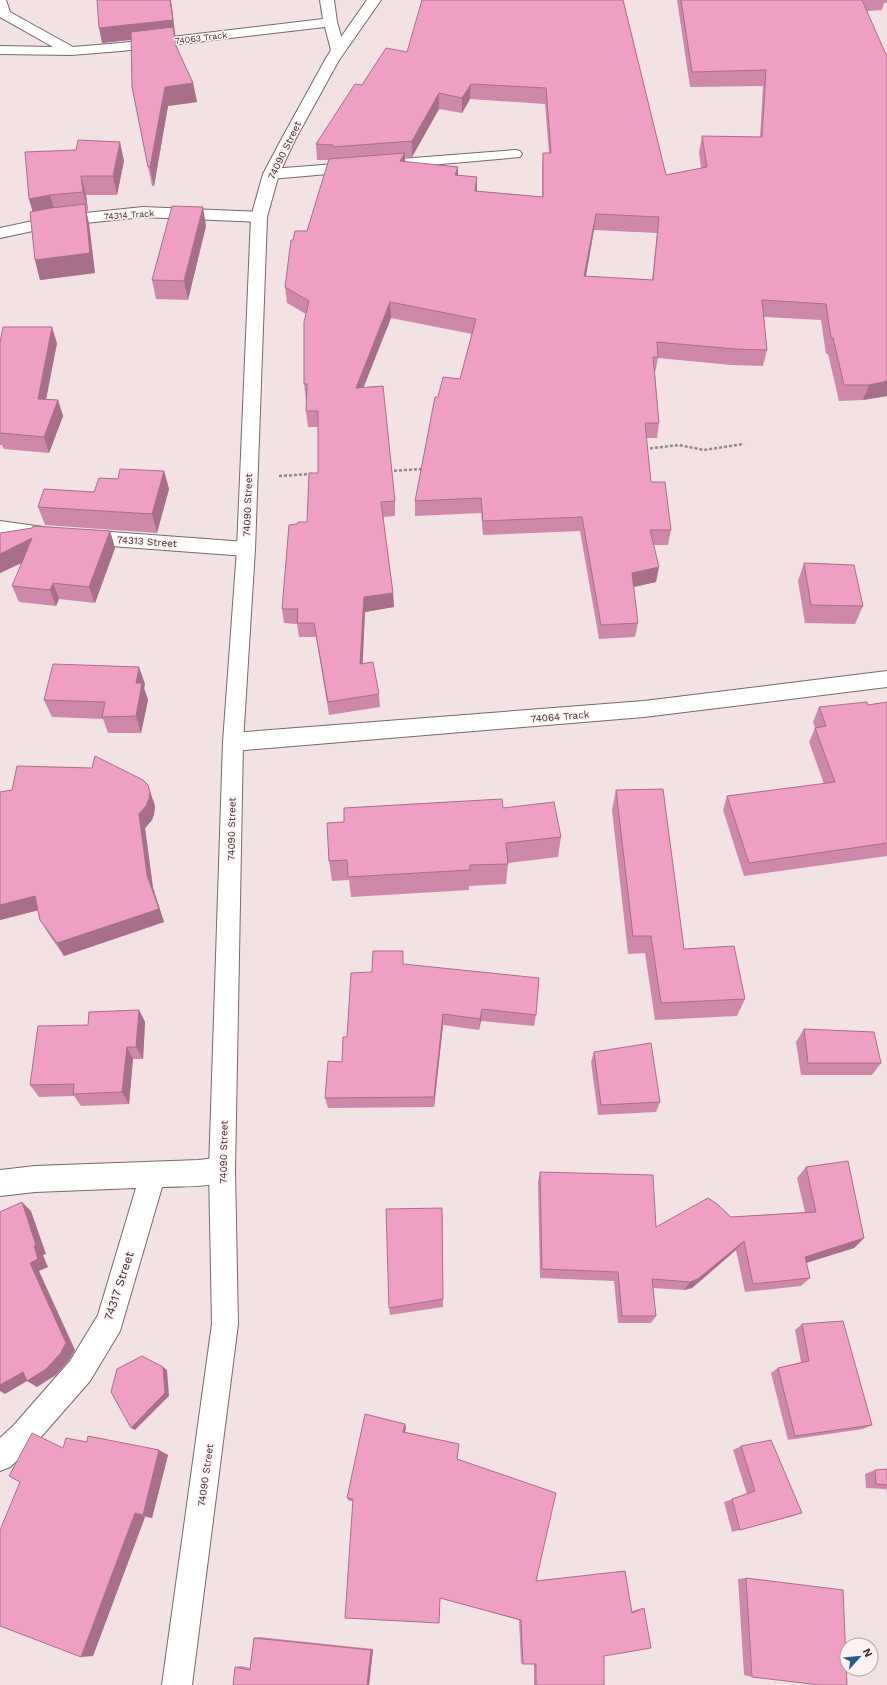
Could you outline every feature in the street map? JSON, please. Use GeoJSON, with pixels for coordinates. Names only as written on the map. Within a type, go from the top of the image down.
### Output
{"type":"FeatureCollection","features":[{"type":"Feature","properties":{"kind":"street"},"geometry":{"type":"LineString","coordinates":[[327,0],[330,22],[338,50],[332,60]]}},
{"type":"Feature","properties":{"kind":"street","name":"74090 Street"},"geometry":{"type":"LineString","coordinates":[[178,1685],[225,1324],[222,1170],[233,742],[246,549],[258,216],[271,174],[332,60],[374,0]]}},
{"type":"Feature","properties":{"kind":"street"},"geometry":{"type":"LineString","coordinates":[[0,1],[4,14],[71,51]]}},
{"type":"Feature","properties":{"kind":"street","name":"74063 Track"},"geometry":{"type":"LineString","coordinates":[[0,50],[71,51],[121,47],[330,22]]}},
{"type":"Feature","properties":{"kind":"street"},"geometry":{"type":"LineString","coordinates":[[271,174],[515,154]]}},
{"type":"Feature","properties":{"kind":"street","name":"74314 Track"},"geometry":{"type":"LineString","coordinates":[[0,233],[56,221],[143,212],[258,216]]}},
{"type":"Feature","properties":{"kind":"street","name":"74313 Street"},"geometry":{"type":"LineString","coordinates":[[0,528],[19,532],[246,549]]}},
{"type":"Feature","properties":{"kind":"street","name":"74064 Track"},"geometry":{"type":"LineString","coordinates":[[233,742],[644,709],[887,679]]}},
{"type":"Feature","properties":{"kind":"street"},"geometry":{"type":"LineString","coordinates":[[0,1183],[35,1179],[199,1173],[222,1170]]}},
{"type":"Feature","properties":{"kind":"street","name":"74317 Street"},"geometry":{"type":"LineString","coordinates":[[0,1456],[24,1435],[80,1371],[110,1321],[153,1175]]}},
{"type":"Feature","properties":{"kind":"path"},"geometry":{"type":"LineString","coordinates":[[638,450],[679,445],[704,450],[744,444]]}},
{"type":"Feature","properties":{"kind":"path"},"geometry":{"type":"LineString","coordinates":[[383,471],[428,469]]}},
{"type":"Feature","properties":{"kind":"path"},"geometry":{"type":"LineString","coordinates":[[248,477],[320,474]]}},
{"type":"Feature","properties":{"kind":"building"},"geometry":{"type":"Polygon","coordinates":[[[97,0],[170,0],[173,20],[99,28],[97,0]]]}},
{"type":"Feature","properties":{"kind":"building"},"geometry":{"type":"Polygon","coordinates":[[[422,0],[623,0],[666,175],[707,167],[702,136],[762,137],[766,70],[692,72],[681,0],[862,0],[887,57],[887,381],[869,385],[844,385],[833,338],[831,338],[826,304],[762,300],[767,350],[735,349],[657,342],[658,357],[653,357],[659,423],[645,423],[651,482],[665,482],[671,530],[650,530],[659,567],[632,573],[638,623],[601,625],[582,517],[483,521],[481,498],[415,501],[435,397],[438,397],[443,377],[460,379],[476,319],[390,302],[356,388],[383,386],[395,501],[381,502],[393,593],[364,597],[360,664],[373,662],[379,694],[328,702],[314,623],[297,623],[298,609],[282,609],[289,525],[297,524],[298,522],[307,522],[309,473],[318,473],[318,411],[306,411],[307,384],[304,384],[304,322],[309,301],[285,287],[291,240],[293,240],[295,231],[307,231],[329,159],[405,153],[400,161],[458,167],[455,175],[477,177],[475,191],[543,197],[543,153],[551,153],[546,88],[471,84],[462,98],[439,93],[412,141],[333,147],[333,145],[316,144],[355,84],[362,85],[386,48],[407,52],[422,0]],[[596,214],[584,276],[653,280],[659,217],[596,214]]]}},
{"type":"Feature","properties":{"kind":"building"},"geometry":{"type":"Polygon","coordinates":[[[173,27],[176,46],[193,83],[165,87],[150,167],[148,167],[132,87],[131,32],[173,27]]]}},
{"type":"Feature","properties":{"kind":"building"},"geometry":{"type":"Polygon","coordinates":[[[78,140],[120,142],[113,176],[81,176],[83,192],[50,195],[29,199],[25,152],[76,150],[78,140]]]}},
{"type":"Feature","properties":{"kind":"building"},"geometry":{"type":"Polygon","coordinates":[[[85,204],[90,253],[35,260],[30,212],[85,204]]]}},
{"type":"Feature","properties":{"kind":"building"},"geometry":{"type":"Polygon","coordinates":[[[172,206],[203,207],[184,281],[152,280],[172,206]]]}},
{"type":"Feature","properties":{"kind":"building"},"geometry":{"type":"Polygon","coordinates":[[[3,327],[52,327],[38,399],[58,400],[44,437],[0,433],[0,342],[3,327]]]}},
{"type":"Feature","properties":{"kind":"building"},"geometry":{"type":"Polygon","coordinates":[[[120,469],[164,471],[152,514],[38,507],[44,489],[94,492],[99,478],[118,479],[120,469]]]}},
{"type":"Feature","properties":{"kind":"building"},"geometry":{"type":"Polygon","coordinates":[[[33,526],[110,531],[89,587],[53,583],[50,590],[12,586],[32,538],[0,554],[0,533],[32,528],[33,526]]]}},
{"type":"Feature","properties":{"kind":"building"},"geometry":{"type":"Polygon","coordinates":[[[804,563],[854,565],[863,606],[811,605],[804,563]]]}},
{"type":"Feature","properties":{"kind":"building"},"geometry":{"type":"Polygon","coordinates":[[[53,664],[139,667],[136,683],[142,683],[136,716],[102,717],[105,702],[44,700],[53,664]]]}},
{"type":"Feature","properties":{"kind":"building"},"geometry":{"type":"Polygon","coordinates":[[[867,702],[868,705],[887,702],[887,843],[749,863],[727,796],[835,782],[815,728],[826,726],[819,707],[867,702]]]}},
{"type":"Feature","properties":{"kind":"building"},"geometry":{"type":"Polygon","coordinates":[[[95,756],[143,780],[148,785],[150,792],[149,799],[146,806],[139,814],[147,875],[159,909],[57,943],[40,920],[35,896],[0,905],[0,792],[12,790],[17,766],[92,768],[95,756]]]}},
{"type":"Feature","properties":{"kind":"building"},"geometry":{"type":"Polygon","coordinates":[[[663,789],[684,949],[734,946],[745,999],[661,1003],[651,936],[633,936],[616,790],[663,789]]]}},
{"type":"Feature","properties":{"kind":"building"},"geometry":{"type":"Polygon","coordinates":[[[502,799],[503,808],[554,802],[561,837],[506,843],[508,864],[470,865],[470,870],[348,877],[347,860],[329,861],[327,823],[344,822],[344,808],[502,799]]]}},
{"type":"Feature","properties":{"kind":"building"},"geometry":{"type":"Polygon","coordinates":[[[373,951],[403,951],[403,964],[539,978],[536,1015],[482,1009],[480,1019],[443,1014],[434,1097],[325,1098],[328,1061],[342,1062],[343,1037],[347,1037],[351,973],[372,972],[373,951]]]}},
{"type":"Feature","properties":{"kind":"building"},"geometry":{"type":"Polygon","coordinates":[[[139,1010],[136,1047],[127,1047],[122,1092],[73,1094],[74,1084],[30,1085],[38,1026],[88,1025],[89,1012],[139,1010]]]}},
{"type":"Feature","properties":{"kind":"building"},"geometry":{"type":"Polygon","coordinates":[[[804,1029],[874,1032],[881,1063],[808,1063],[804,1029]]]}},
{"type":"Feature","properties":{"kind":"building"},"geometry":{"type":"Polygon","coordinates":[[[651,1043],[660,1102],[601,1105],[594,1052],[651,1043]]]}},
{"type":"Feature","properties":{"kind":"building"},"geometry":{"type":"Polygon","coordinates":[[[848,1161],[864,1238],[805,1257],[810,1278],[753,1284],[744,1241],[698,1279],[690,1282],[652,1279],[656,1316],[622,1316],[618,1272],[542,1269],[540,1172],[653,1175],[656,1227],[708,1198],[731,1217],[816,1212],[806,1167],[848,1161]]]}},
{"type":"Feature","properties":{"kind":"building"},"geometry":{"type":"Polygon","coordinates":[[[22,1202],[36,1245],[34,1246],[38,1259],[30,1263],[66,1343],[60,1354],[46,1369],[27,1381],[23,1372],[0,1385],[0,1212],[22,1202]]]}},
{"type":"Feature","properties":{"kind":"building"},"geometry":{"type":"Polygon","coordinates":[[[442,1208],[443,1299],[389,1308],[386,1209],[442,1208]]]}},
{"type":"Feature","properties":{"kind":"building"},"geometry":{"type":"Polygon","coordinates":[[[843,1321],[872,1425],[795,1436],[778,1368],[809,1361],[802,1324],[843,1321]]]}},
{"type":"Feature","properties":{"kind":"building"},"geometry":{"type":"Polygon","coordinates":[[[142,1356],[163,1367],[165,1393],[131,1428],[111,1392],[117,1369],[142,1356]]]}},
{"type":"Feature","properties":{"kind":"building"},"geometry":{"type":"Polygon","coordinates":[[[365,1414],[405,1424],[403,1432],[459,1444],[457,1459],[556,1493],[536,1581],[625,1571],[632,1613],[644,1608],[651,1648],[604,1656],[604,1685],[536,1685],[536,1664],[523,1664],[521,1620],[440,1598],[439,1623],[345,1618],[353,1499],[347,1498],[365,1414]]]}},
{"type":"Feature","properties":{"kind":"building"},"geometry":{"type":"Polygon","coordinates":[[[32,1433],[63,1448],[66,1438],[87,1442],[88,1436],[159,1450],[143,1515],[135,1513],[81,1657],[0,1626],[0,1530],[20,1482],[9,1476],[32,1433]]]}},
{"type":"Feature","properties":{"kind":"building"},"geometry":{"type":"Polygon","coordinates":[[[771,1440],[802,1513],[740,1530],[732,1499],[755,1491],[741,1446],[771,1440]]]}},
{"type":"Feature","properties":{"kind":"building"},"geometry":{"type":"Polygon","coordinates":[[[887,1469],[887,1485],[876,1484],[875,1470],[887,1469]]]}},
{"type":"Feature","properties":{"kind":"building"},"geometry":{"type":"Polygon","coordinates":[[[746,1578],[843,1590],[845,1637],[839,1637],[839,1677],[847,1677],[847,1685],[820,1685],[752,1677],[746,1578]]]}},
{"type":"Feature","properties":{"kind":"building"},"geometry":{"type":"Polygon","coordinates":[[[254,1638],[371,1650],[367,1685],[233,1685],[235,1667],[250,1670],[254,1638]]]}}]}
